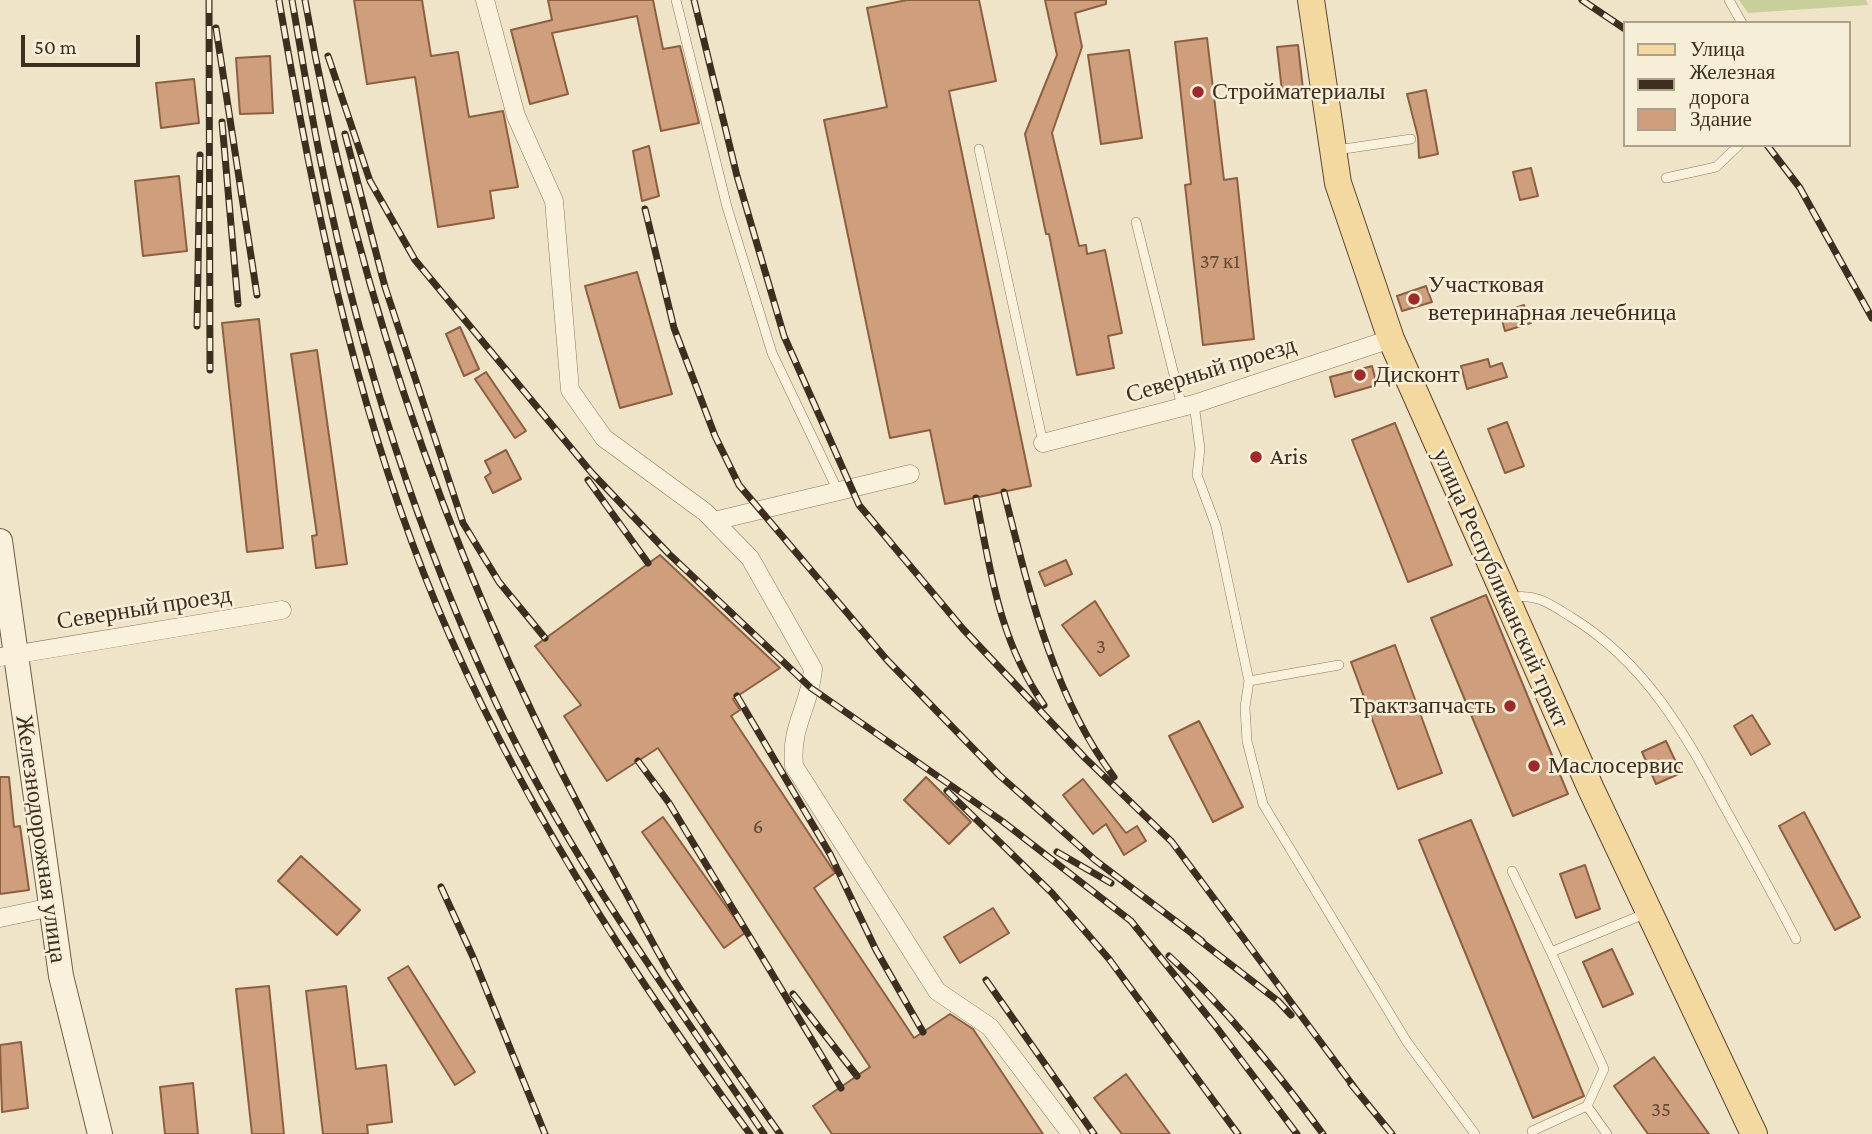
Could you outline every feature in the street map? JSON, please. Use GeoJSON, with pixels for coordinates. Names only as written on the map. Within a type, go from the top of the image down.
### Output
{"type":"FeatureCollection","features":[{"type":"Feature","properties":{"kind":"main road","name":"улица Республиканский тракт"},"geometry":{"type":"LineString","coordinates":[[1312,10],[1338,183],[1391,339],[1649,912],[1754,1134]]}},
{"type":"Feature","properties":{"kind":"street"},"geometry":{"type":"LineString","coordinates":[[485,0],[516,116],[554,201],[570,390],[604,438],[714,521],[750,558],[813,669],[811,688],[792,741],[794,766],[937,991],[990,1027],[1071,1134]]}},
{"type":"Feature","properties":{"kind":"street","name":"Северный проезд"},"geometry":{"type":"LineString","coordinates":[[1043,443],[1188,405],[1391,339]]}},
{"type":"Feature","properties":{"kind":"street"},"geometry":{"type":"LineString","coordinates":[[714,521],[910,474]]}},
{"type":"Feature","properties":{"kind":"street","name":"Железнодорожная улица"},"geometry":{"type":"LineString","coordinates":[[0,541],[7,656],[52,907],[61,976],[100,1134]]}},
{"type":"Feature","properties":{"kind":"street","name":"Северный проезд"},"geometry":{"type":"LineString","coordinates":[[7,656],[282,610]]}},
{"type":"Feature","properties":{"kind":"street"},"geometry":{"type":"LineString","coordinates":[[0,918],[52,907]]}},
{"type":"Feature","properties":{"kind":"lane"},"geometry":{"type":"LineString","coordinates":[[676,0],[727,207],[772,353],[838,491]]}},
{"type":"Feature","properties":{"kind":"lane"},"geometry":{"type":"LineString","coordinates":[[1729,0],[1741,21]]}},
{"type":"Feature","properties":{"kind":"lane"},"geometry":{"type":"LineString","coordinates":[[1332,151],[1411,139]]}},
{"type":"Feature","properties":{"kind":"lane"},"geometry":{"type":"LineString","coordinates":[[1667,178],[1716,167],[1737,147]]}},
{"type":"Feature","properties":{"kind":"lane"},"geometry":{"type":"LineString","coordinates":[[979,149],[1043,443]]}},
{"type":"Feature","properties":{"kind":"lane"},"geometry":{"type":"LineString","coordinates":[[1136,222],[1200,449],[1197,475],[1216,526],[1248,681],[1245,707],[1247,741],[1263,804],[1407,1042],[1475,1134]]}},
{"type":"Feature","properties":{"kind":"lane"},"geometry":{"type":"LineString","coordinates":[[1506,598],[1522,595],[1539,597],[1598,633],[1645,677],[1684,733],[1796,939]]}},
{"type":"Feature","properties":{"kind":"lane"},"geometry":{"type":"LineString","coordinates":[[1248,681],[1339,665]]}},
{"type":"Feature","properties":{"kind":"lane"},"geometry":{"type":"LineString","coordinates":[[1512,871],[1604,1069],[1587,1106],[1532,1131]]}},
{"type":"Feature","properties":{"kind":"lane"},"geometry":{"type":"LineString","coordinates":[[1551,952],[1649,912]]}},
{"type":"Feature","properties":{"kind":"lane"},"geometry":{"type":"LineString","coordinates":[[1587,1106],[1607,1134]]}},
{"type":"Feature","properties":{"kind":"green space"},"geometry":{"type":"Polygon","coordinates":[[[1739,0],[1866,0],[1868,5],[1748,13],[1739,0]]]}},
{"type":"Feature","properties":{"kind":"building"},"geometry":{"type":"Polygon","coordinates":[[[354,0],[422,0],[431,56],[458,52],[469,117],[503,111],[518,187],[490,191],[494,218],[438,227],[415,77],[367,84],[354,0]]]}},
{"type":"Feature","properties":{"kind":"building"},"geometry":{"type":"Polygon","coordinates":[[[548,0],[653,0],[663,49],[680,46],[699,123],[661,131],[637,16],[552,33],[568,94],[530,104],[511,30],[552,20],[548,0]]]}},
{"type":"Feature","properties":{"kind":"building"},"geometry":{"type":"Polygon","coordinates":[[[907,0],[979,0],[996,81],[949,91],[1031,486],[945,504],[930,430],[890,438],[824,120],[887,107],[867,8],[907,0]]]}},
{"type":"Feature","properties":{"kind":"building"},"geometry":{"type":"Polygon","coordinates":[[[1045,0],[1106,0],[1106,4],[1075,13],[1082,47],[1052,133],[1079,246],[1086,245],[1087,254],[1105,250],[1122,333],[1108,336],[1114,368],[1077,375],[1049,234],[1046,234],[1025,134],[1057,55],[1045,0]]]}},
{"type":"Feature","properties":{"kind":"building"},"geometry":{"type":"Polygon","coordinates":[[[1207,38],[1224,180],[1237,178],[1254,339],[1203,345],[1185,185],[1191,184],[1175,42],[1207,38]]]}},
{"type":"Feature","properties":{"kind":"building"},"geometry":{"type":"Polygon","coordinates":[[[1298,45],[1303,89],[1282,91],[1277,47],[1298,45]]]}},
{"type":"Feature","properties":{"kind":"building"},"geometry":{"type":"Polygon","coordinates":[[[1129,50],[1142,138],[1101,144],[1088,55],[1129,50]]]}},
{"type":"Feature","properties":{"kind":"building"},"geometry":{"type":"Polygon","coordinates":[[[270,56],[273,113],[240,114],[236,58],[270,56]]]}},
{"type":"Feature","properties":{"kind":"building"},"geometry":{"type":"Polygon","coordinates":[[[194,79],[199,123],[161,128],[156,83],[194,79]]]}},
{"type":"Feature","properties":{"kind":"building"},"geometry":{"type":"Polygon","coordinates":[[[1426,90],[1438,154],[1419,158],[1418,137],[1407,94],[1426,90]]]}},
{"type":"Feature","properties":{"kind":"building"},"geometry":{"type":"Polygon","coordinates":[[[649,146],[659,196],[642,201],[633,151],[649,146]]]}},
{"type":"Feature","properties":{"kind":"building"},"geometry":{"type":"Polygon","coordinates":[[[1531,168],[1538,196],[1520,200],[1513,172],[1531,168]]]}},
{"type":"Feature","properties":{"kind":"building"},"geometry":{"type":"Polygon","coordinates":[[[179,176],[187,251],[143,256],[135,181],[179,176]]]}},
{"type":"Feature","properties":{"kind":"building"},"geometry":{"type":"Polygon","coordinates":[[[637,272],[672,394],[620,408],[585,286],[637,272]]]}},
{"type":"Feature","properties":{"kind":"building","name":"Участковая ветеринарная лечебница"},"geometry":{"type":"Polygon","coordinates":[[[1426,286],[1432,302],[1402,311],[1397,296],[1426,286]]]}},
{"type":"Feature","properties":{"kind":"building"},"geometry":{"type":"Polygon","coordinates":[[[1524,305],[1531,323],[1505,331],[1500,313],[1524,305]]]}},
{"type":"Feature","properties":{"kind":"building"},"geometry":{"type":"Polygon","coordinates":[[[259,319],[283,548],[247,552],[222,323],[259,319]]]}},
{"type":"Feature","properties":{"kind":"building"},"geometry":{"type":"Polygon","coordinates":[[[460,327],[479,369],[464,376],[446,334],[460,327]]]}},
{"type":"Feature","properties":{"kind":"building"},"geometry":{"type":"Polygon","coordinates":[[[317,350],[347,564],[316,568],[312,536],[317,535],[291,354],[317,350]]]}},
{"type":"Feature","properties":{"kind":"building"},"geometry":{"type":"Polygon","coordinates":[[[1488,359],[1490,367],[1502,363],[1507,377],[1467,389],[1461,366],[1488,359]]]}},
{"type":"Feature","properties":{"kind":"building"},"geometry":{"type":"Polygon","coordinates":[[[1372,366],[1377,385],[1335,397],[1330,377],[1372,366]]]}},
{"type":"Feature","properties":{"kind":"building"},"geometry":{"type":"Polygon","coordinates":[[[486,372],[526,431],[515,438],[475,379],[486,372]]]}},
{"type":"Feature","properties":{"kind":"building"},"geometry":{"type":"Polygon","coordinates":[[[1507,422],[1524,466],[1505,473],[1488,429],[1507,422]]]}},
{"type":"Feature","properties":{"kind":"building"},"geometry":{"type":"Polygon","coordinates":[[[1395,423],[1452,565],[1408,582],[1352,440],[1395,423]]]}},
{"type":"Feature","properties":{"kind":"building"},"geometry":{"type":"Polygon","coordinates":[[[506,450],[521,479],[493,493],[485,477],[491,473],[485,461],[506,450]]]}},
{"type":"Feature","properties":{"kind":"building"},"geometry":{"type":"Polygon","coordinates":[[[660,555],[780,668],[733,699],[740,710],[731,716],[835,873],[814,888],[914,1038],[950,1014],[973,1029],[1043,1134],[832,1134],[813,1106],[870,1067],[658,748],[607,781],[564,716],[581,705],[535,646],[660,555]]]}},
{"type":"Feature","properties":{"kind":"building"},"geometry":{"type":"Polygon","coordinates":[[[1066,560],[1072,574],[1045,586],[1039,572],[1066,560]]]}},
{"type":"Feature","properties":{"kind":"building"},"geometry":{"type":"Polygon","coordinates":[[[1486,595],[1568,794],[1513,816],[1431,618],[1486,595]]]}},
{"type":"Feature","properties":{"kind":"building"},"geometry":{"type":"Polygon","coordinates":[[[1095,601],[1129,656],[1100,676],[1062,625],[1095,601]]]}},
{"type":"Feature","properties":{"kind":"building"},"geometry":{"type":"Polygon","coordinates":[[[1395,645],[1442,773],[1398,789],[1351,662],[1395,645]]]}},
{"type":"Feature","properties":{"kind":"building"},"geometry":{"type":"Polygon","coordinates":[[[1752,715],[1770,744],[1751,755],[1734,726],[1752,715]]]}},
{"type":"Feature","properties":{"kind":"building"},"geometry":{"type":"Polygon","coordinates":[[[1199,721],[1243,807],[1213,822],[1169,736],[1199,721]]]}},
{"type":"Feature","properties":{"kind":"building"},"geometry":{"type":"Polygon","coordinates":[[[1666,741],[1681,773],[1656,784],[1642,752],[1666,741]]]}},
{"type":"Feature","properties":{"kind":"building"},"geometry":{"type":"Polygon","coordinates":[[[0,777],[9,777],[14,827],[20,826],[29,890],[0,894],[0,777]]]}},
{"type":"Feature","properties":{"kind":"building"},"geometry":{"type":"Polygon","coordinates":[[[926,777],[971,822],[949,844],[904,800],[926,777]]]}},
{"type":"Feature","properties":{"kind":"building"},"geometry":{"type":"Polygon","coordinates":[[[1083,779],[1126,833],[1137,826],[1146,841],[1124,855],[1106,824],[1093,834],[1063,795],[1083,779]]]}},
{"type":"Feature","properties":{"kind":"building"},"geometry":{"type":"Polygon","coordinates":[[[1804,812],[1860,917],[1835,930],[1779,826],[1804,812]]]}},
{"type":"Feature","properties":{"kind":"building"},"geometry":{"type":"Polygon","coordinates":[[[663,817],[745,933],[724,948],[642,832],[663,817]]]}},
{"type":"Feature","properties":{"kind":"building"},"geometry":{"type":"Polygon","coordinates":[[[1471,820],[1584,1096],[1533,1118],[1419,840],[1471,820]]]}},
{"type":"Feature","properties":{"kind":"building"},"geometry":{"type":"Polygon","coordinates":[[[301,856],[360,910],[337,935],[278,881],[301,856]]]}},
{"type":"Feature","properties":{"kind":"building"},"geometry":{"type":"Polygon","coordinates":[[[1585,865],[1600,909],[1576,918],[1560,874],[1585,865]]]}},
{"type":"Feature","properties":{"kind":"building"},"geometry":{"type":"Polygon","coordinates":[[[993,908],[1009,933],[960,963],[944,937],[993,908]]]}},
{"type":"Feature","properties":{"kind":"building"},"geometry":{"type":"Polygon","coordinates":[[[1612,949],[1633,994],[1603,1007],[1583,962],[1612,949]]]}},
{"type":"Feature","properties":{"kind":"building"},"geometry":{"type":"Polygon","coordinates":[[[408,966],[475,1072],[455,1085],[388,978],[408,966]]]}},
{"type":"Feature","properties":{"kind":"building"},"geometry":{"type":"Polygon","coordinates":[[[269,986],[284,1134],[252,1134],[236,989],[269,986]]]}},
{"type":"Feature","properties":{"kind":"building"},"geometry":{"type":"Polygon","coordinates":[[[346,986],[356,1069],[386,1065],[392,1122],[367,1125],[368,1134],[323,1134],[306,991],[346,986]]]}},
{"type":"Feature","properties":{"kind":"building"},"geometry":{"type":"Polygon","coordinates":[[[21,1042],[28,1108],[2,1112],[0,1045],[21,1042]]]}},
{"type":"Feature","properties":{"kind":"building"},"geometry":{"type":"Polygon","coordinates":[[[1654,1057],[1709,1134],[1648,1134],[1614,1086],[1654,1057]]]}},
{"type":"Feature","properties":{"kind":"building"},"geometry":{"type":"Polygon","coordinates":[[[1126,1074],[1170,1134],[1122,1134],[1094,1098],[1126,1074]]]}},
{"type":"Feature","properties":{"kind":"building"},"geometry":{"type":"Polygon","coordinates":[[[193,1083],[198,1134],[165,1134],[160,1087],[193,1083]]]}},
{"type":"Feature","properties":{"kind":"railway"},"geometry":{"type":"LineString","coordinates":[[209,0],[210,370]]}},
{"type":"Feature","properties":{"kind":"railway"},"geometry":{"type":"LineString","coordinates":[[279,0],[320,218],[355,363],[398,504],[424,574],[455,648],[528,794],[656,1002],[750,1134]]}},
{"type":"Feature","properties":{"kind":"railway"},"geometry":{"type":"LineString","coordinates":[[292,0],[338,241],[373,377],[417,510],[468,641],[525,762],[588,871],[657,978],[764,1134]]}},
{"type":"Feature","properties":{"kind":"railway"},"geometry":{"type":"LineString","coordinates":[[305,0],[327,114],[354,227],[386,338],[464,557],[509,663],[560,768],[656,949],[697,1015],[780,1134]]}},
{"type":"Feature","properties":{"kind":"railway"},"geometry":{"type":"LineString","coordinates":[[694,0],[737,176],[784,336],[859,505],[963,629],[1085,758],[1172,842],[1357,1091]]}},
{"type":"Feature","properties":{"kind":"railway"},"geometry":{"type":"LineString","coordinates":[[1582,0],[1624,28]]}},
{"type":"Feature","properties":{"kind":"railway"},"geometry":{"type":"LineString","coordinates":[[216,28],[257,295]]}},
{"type":"Feature","properties":{"kind":"railway"},"geometry":{"type":"LineString","coordinates":[[328,56],[370,181],[415,260],[591,472],[669,554],[811,688],[1002,821],[1131,921],[1214,1024],[1297,1134]]}},
{"type":"Feature","properties":{"kind":"railway"},"geometry":{"type":"LineString","coordinates":[[222,122],[238,304]]}},
{"type":"Feature","properties":{"kind":"railway"},"geometry":{"type":"LineString","coordinates":[[345,134],[385,287],[463,523],[499,582],[545,638]]}},
{"type":"Feature","properties":{"kind":"railway"},"geometry":{"type":"LineString","coordinates":[[1769,147],[1800,188],[1872,318]]}},
{"type":"Feature","properties":{"kind":"railway"},"geometry":{"type":"LineString","coordinates":[[197,326],[200,155]]}},
{"type":"Feature","properties":{"kind":"railway"},"geometry":{"type":"LineString","coordinates":[[645,209],[674,328],[715,436],[739,485],[887,660],[999,775],[1095,860],[1202,941]]}},
{"type":"Feature","properties":{"kind":"railway"},"geometry":{"type":"LineString","coordinates":[[588,480],[648,563]]}},
{"type":"Feature","properties":{"kind":"railway"},"geometry":{"type":"LineString","coordinates":[[1004,492],[1033,603],[1059,677],[1074,712],[1114,777]]}},
{"type":"Feature","properties":{"kind":"railway"},"geometry":{"type":"LineString","coordinates":[[976,498],[992,579],[1007,631],[1016,656],[1044,705]]}},
{"type":"Feature","properties":{"kind":"railway"},"geometry":{"type":"LineString","coordinates":[[737,696],[830,854],[876,950],[923,1032]]}},
{"type":"Feature","properties":{"kind":"railway"},"geometry":{"type":"LineString","coordinates":[[638,761],[669,803],[841,1088]]}},
{"type":"Feature","properties":{"kind":"railway"},"geometry":{"type":"LineString","coordinates":[[947,791],[1052,893],[1109,959],[1238,1134]]}},
{"type":"Feature","properties":{"kind":"railway"},"geometry":{"type":"LineString","coordinates":[[1057,852],[1111,883]]}},
{"type":"Feature","properties":{"kind":"railway"},"geometry":{"type":"LineString","coordinates":[[441,887],[473,957],[545,1134]]}},
{"type":"Feature","properties":{"kind":"railway"},"geometry":{"type":"LineString","coordinates":[[1194,936],[1278,1001],[1291,1015]]}},
{"type":"Feature","properties":{"kind":"railway"},"geometry":{"type":"LineString","coordinates":[[1169,956],[1211,997],[1250,1042],[1323,1134]]}},
{"type":"Feature","properties":{"kind":"railway"},"geometry":{"type":"LineString","coordinates":[[986,980],[1094,1134]]}},
{"type":"Feature","properties":{"kind":"railway"},"geometry":{"type":"LineString","coordinates":[[793,994],[857,1076]]}},
{"type":"Feature","properties":{"kind":"railway"},"geometry":{"type":"LineString","coordinates":[[1351,1084],[1392,1134]]}},
{"type":"Feature","properties":{"kind":"place","name":"Стройматериалы"},"geometry":{"type":"Point","coordinates":[1198,92]}},
{"type":"Feature","properties":{"kind":"place","name":"Участковая ветеринарная лечебница"},"geometry":{"type":"Point","coordinates":[1414,299]}},
{"type":"Feature","properties":{"kind":"place","name":"Дисконт"},"geometry":{"type":"Point","coordinates":[1360,375]}},
{"type":"Feature","properties":{"kind":"place","name":"Aris"},"geometry":{"type":"Point","coordinates":[1256,457]}},
{"type":"Feature","properties":{"kind":"place","name":"Трактзапчасть"},"geometry":{"type":"Point","coordinates":[1510,706]}},
{"type":"Feature","properties":{"kind":"place","name":"Маслосервис"},"geometry":{"type":"Point","coordinates":[1534,766]}}]}
